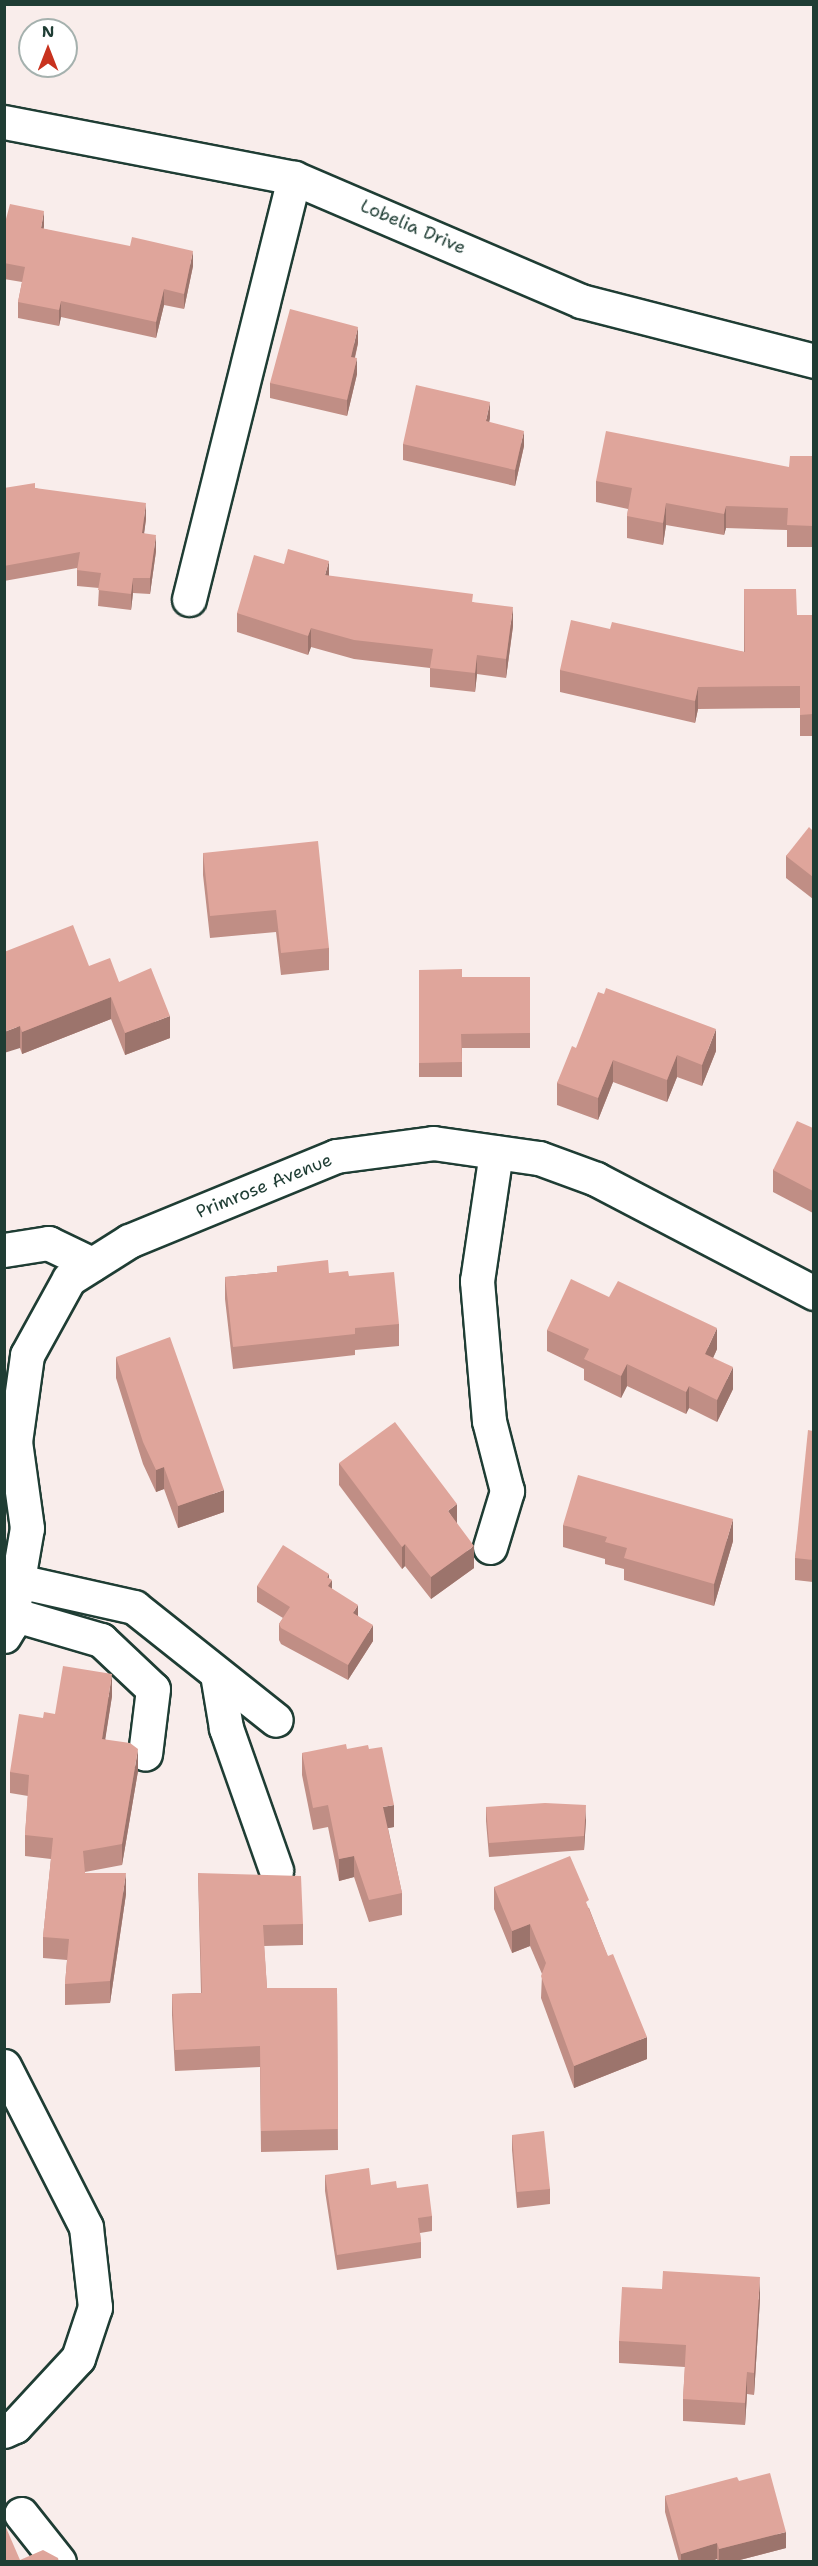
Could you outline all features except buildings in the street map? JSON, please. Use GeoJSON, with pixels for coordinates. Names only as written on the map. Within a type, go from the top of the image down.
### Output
{"type":"FeatureCollection","features":[{"type":"Feature","properties":{"kind":"street","name":"Lobelia Drive"},"geometry":{"type":"LineString","coordinates":[[4,123],[294,178],[581,301],[813,361]]}},
{"type":"Feature","properties":{"kind":"street"},"geometry":{"type":"LineString","coordinates":[[189,599],[294,178]]}},
{"type":"Feature","properties":{"kind":"street","name":"Primrose Avenue"},"geometry":{"type":"LineString","coordinates":[[8,1625],[27,1528],[13,1482],[15,1442],[27,1355],[69,1279],[129,1241],[336,1156],[433,1143],[539,1158],[596,1179],[813,1293]]}},
{"type":"Feature","properties":{"kind":"street"},"geometry":{"type":"LineString","coordinates":[[490,1546],[507,1491],[489,1421],[477,1281],[496,1152]]}},
{"type":"Feature","properties":{"kind":"street"},"geometry":{"type":"LineString","coordinates":[[4,1250],[48,1243],[92,1264]]}},
{"type":"Feature","properties":{"kind":"street"},"geometry":{"type":"LineString","coordinates":[[18,1581],[134,1606],[276,1720]]}},
{"type":"Feature","properties":{"kind":"street"},"geometry":{"type":"LineString","coordinates":[[8,1625],[101,1640],[153,1689],[145,1754]]}},
{"type":"Feature","properties":{"kind":"street"},"geometry":{"type":"LineString","coordinates":[[218,1674],[226,1728],[276,1870]]}},
{"type":"Feature","properties":{"kind":"street"},"geometry":{"type":"LineString","coordinates":[[4,2066],[86,2227],[95,2307],[78,2358],[15,2426],[4,2431]]}},
{"type":"Feature","properties":{"kind":"street"},"geometry":{"type":"LineString","coordinates":[[21,2514],[59,2562]]}}]}
